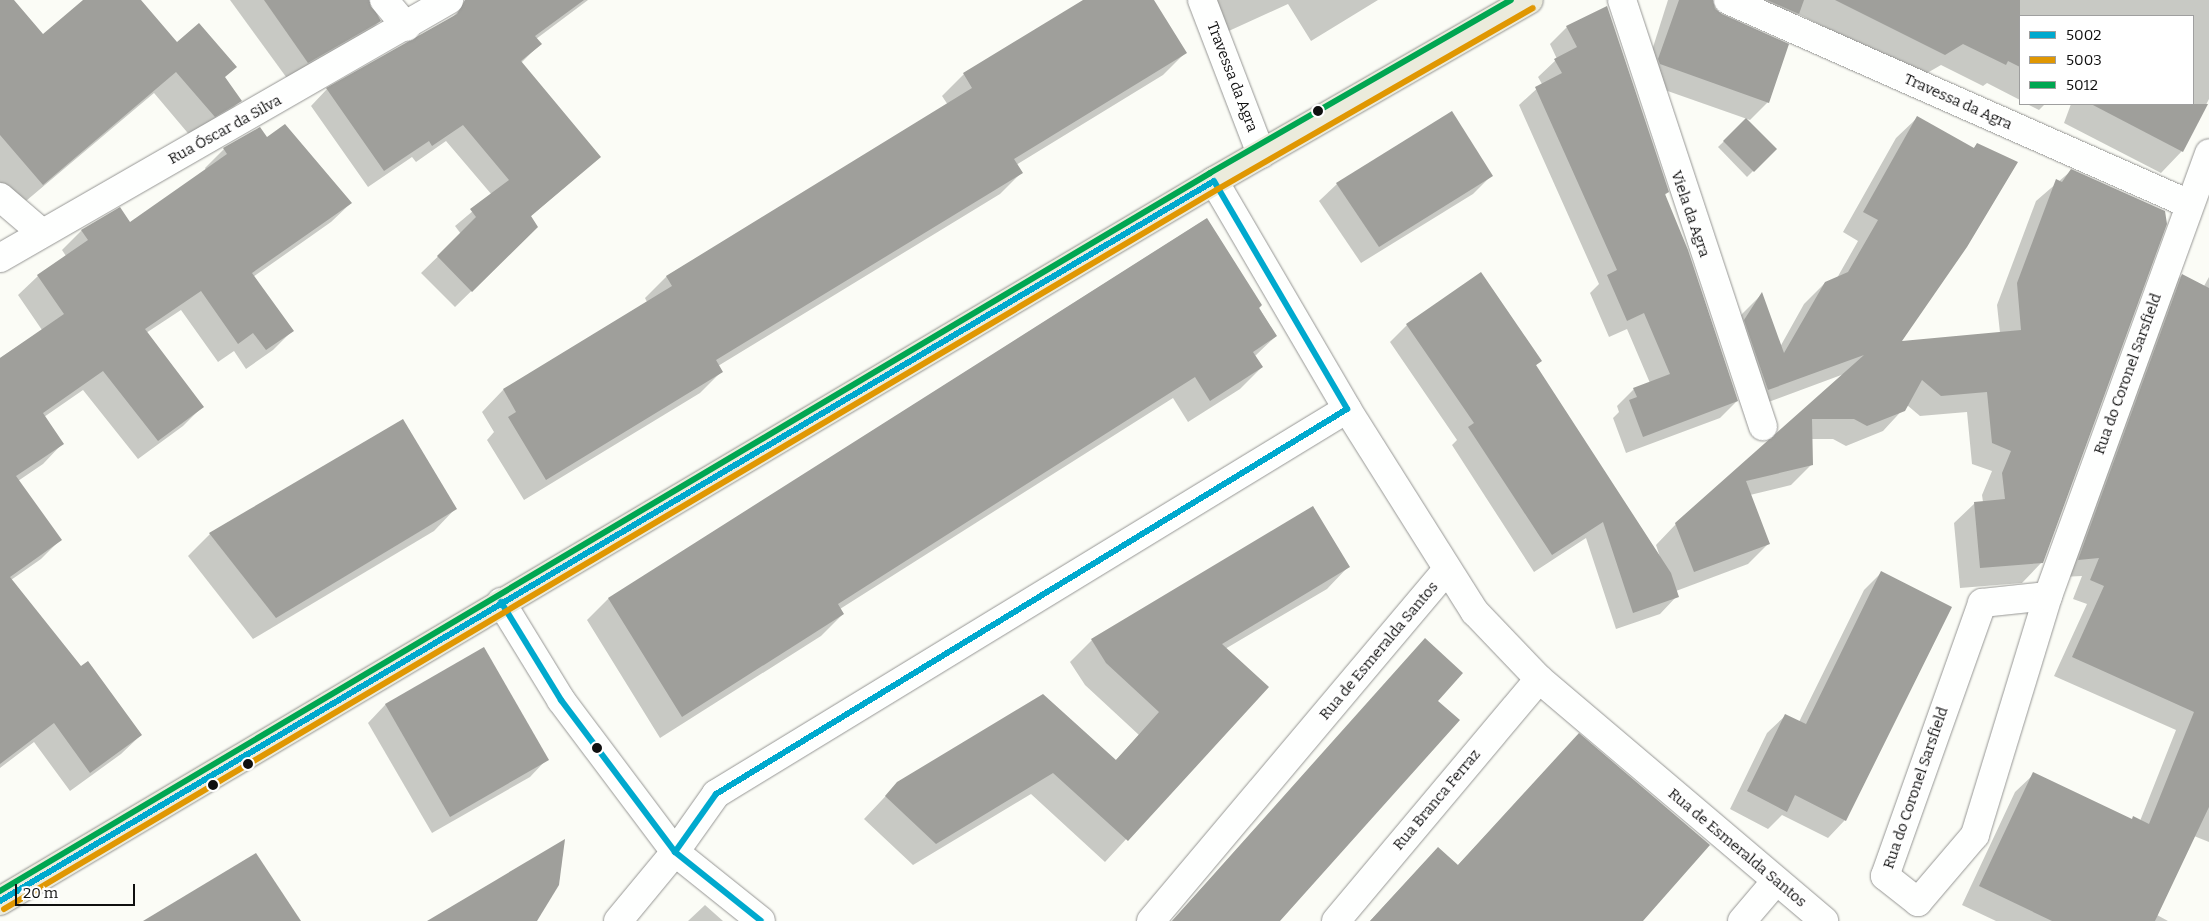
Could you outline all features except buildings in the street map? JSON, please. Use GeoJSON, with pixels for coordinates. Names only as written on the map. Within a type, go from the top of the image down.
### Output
{"type":"FeatureCollection","features":[{"type":"Feature","properties":{"kind":"main road"},"geometry":{"type":"LineString","coordinates":[[0,901],[501,602],[1214,181],[1529,0]]}},
{"type":"Feature","properties":{"kind":"street"},"geometry":{"type":"LineString","coordinates":[[384,0],[407,27]]}},
{"type":"Feature","properties":{"kind":"street","name":"Rua Óscar da Silva"},"geometry":{"type":"LineString","coordinates":[[0,258],[41,232],[407,27],[449,0]]}},
{"type":"Feature","properties":{"kind":"street","name":"Travessa da Agra"},"geometry":{"type":"LineString","coordinates":[[1202,0],[1261,154]]}},
{"type":"Feature","properties":{"kind":"street","name":"Viela da Agra"},"geometry":{"type":"LineString","coordinates":[[1622,0],[1762,426]]}},
{"type":"Feature","properties":{"kind":"street","name":"Travessa da Agra"},"geometry":{"type":"LineString","coordinates":[[1728,0],[2189,204]]}},
{"type":"Feature","properties":{"kind":"street","name":"Rua do Coronel Sarsfield"},"geometry":{"type":"LineString","coordinates":[[2048,596],[1982,603],[1885,876],[1918,902],[1975,835],[2048,596],[2209,153]]}},
{"type":"Feature","properties":{"kind":"street"},"geometry":{"type":"LineString","coordinates":[[1214,181],[1347,409],[1447,570]]}},
{"type":"Feature","properties":{"kind":"street"},"geometry":{"type":"LineString","coordinates":[[0,196],[41,232]]}},
{"type":"Feature","properties":{"kind":"street"},"geometry":{"type":"LineString","coordinates":[[618,921],[675,852],[716,794],[1347,409]]}},
{"type":"Feature","properties":{"kind":"street","name":"Rua de Esmeralda Santos"},"geometry":{"type":"LineString","coordinates":[[1151,921],[1447,570],[1475,612],[1538,680],[1824,921]]}},
{"type":"Feature","properties":{"kind":"street"},"geometry":{"type":"LineString","coordinates":[[501,602],[561,700],[675,852],[761,921]]}},
{"type":"Feature","properties":{"kind":"street","name":"Rua Branca Ferraz"},"geometry":{"type":"LineString","coordinates":[[1336,921],[1538,680]]}},
{"type":"Feature","properties":{"kind":"street"},"geometry":{"type":"LineString","coordinates":[[1742,921],[1776,881]]}},
{"type":"Feature","properties":{"kind":"transit line","name":"5012"},"geometry":{"type":"LineString","coordinates":[[0,891],[1210,173],[1511,0]]}},
{"type":"Feature","properties":{"kind":"transit line","name":"5003"},"geometry":{"type":"LineString","coordinates":[[4,909],[1218,189],[1533,8]]}},
{"type":"Feature","properties":{"kind":"transit line","name":"5002"},"geometry":{"type":"LineString","coordinates":[[0,901],[1214,181],[1347,409],[716,794],[675,852]]}},
{"type":"Feature","properties":{"kind":"transit line","name":"5002"},"geometry":{"type":"LineString","coordinates":[[501,602],[561,700],[675,852],[761,921]]}}]}
